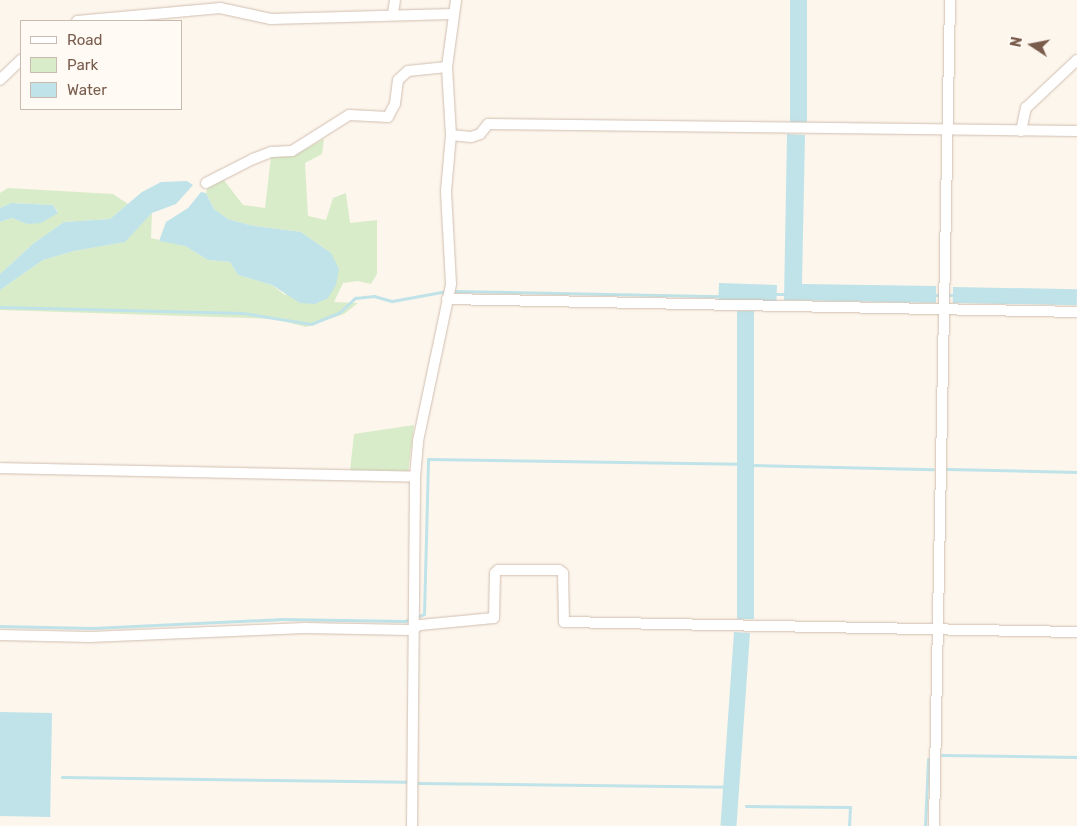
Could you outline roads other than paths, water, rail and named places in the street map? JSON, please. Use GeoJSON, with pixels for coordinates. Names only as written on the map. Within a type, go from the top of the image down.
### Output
{"type":"FeatureCollection","features":[{"type":"Feature","properties":{"kind":"street"},"geometry":{"type":"LineString","coordinates":[[393,14],[395,0]]}},
{"type":"Feature","properties":{"kind":"street"},"geometry":{"type":"LineString","coordinates":[[412,826],[415,477],[418,441],[447,299],[452,284],[446,191],[451,135],[447,67],[452,14],[456,0]]}},
{"type":"Feature","properties":{"kind":"street"},"geometry":{"type":"LineString","coordinates":[[934,826],[950,0]]}},
{"type":"Feature","properties":{"kind":"street"},"geometry":{"type":"LineString","coordinates":[[88,20],[220,8],[271,19],[393,14],[452,14]]}},
{"type":"Feature","properties":{"kind":"street"},"geometry":{"type":"LineString","coordinates":[[1021,131],[1026,108],[1077,60]]}},
{"type":"Feature","properties":{"kind":"street"},"geometry":{"type":"LineString","coordinates":[[0,80],[20,61]]}},
{"type":"Feature","properties":{"kind":"street"},"geometry":{"type":"LineString","coordinates":[[206,183],[271,152],[292,151],[349,115],[388,117],[395,104],[398,80],[408,71],[447,67]]}},
{"type":"Feature","properties":{"kind":"street"},"geometry":{"type":"LineString","coordinates":[[451,135],[472,137],[480,134],[488,124],[947,131],[1077,131]]}},
{"type":"Feature","properties":{"kind":"street"},"geometry":{"type":"LineString","coordinates":[[447,299],[1077,312]]}},
{"type":"Feature","properties":{"kind":"street"},"geometry":{"type":"LineString","coordinates":[[0,468],[415,477]]}},
{"type":"Feature","properties":{"kind":"street"},"geometry":{"type":"LineString","coordinates":[[0,635],[90,637],[494,618],[495,573],[498,570],[559,570],[563,573],[564,622],[1077,632]]}},
{"type":"Feature","properties":{"kind":"water"},"geometry":{"type":"Polygon","coordinates":[[[790,0],[807,0],[807,122],[790,122],[790,0]]]}},
{"type":"Feature","properties":{"kind":"water"},"geometry":{"type":"Polygon","coordinates":[[[787,134],[805,135],[802,284],[936,286],[936,303],[784,300],[787,134]]]}},
{"type":"Feature","properties":{"kind":"water"},"geometry":{"type":"Polygon","coordinates":[[[187,181],[193,185],[176,204],[152,213],[125,242],[74,251],[43,260],[0,290],[0,274],[34,243],[64,222],[110,219],[142,192],[161,182],[187,181]]]}},
{"type":"Feature","properties":{"kind":"water"},"geometry":{"type":"Polygon","coordinates":[[[201,192],[206,193],[214,209],[228,219],[249,225],[301,232],[331,253],[339,269],[336,285],[328,298],[315,304],[300,303],[272,285],[238,275],[230,262],[208,260],[185,246],[159,241],[166,222],[188,208],[201,192]]]}},
{"type":"Feature","properties":{"kind":"water"},"geometry":{"type":"Polygon","coordinates":[[[11,203],[53,205],[58,213],[41,223],[27,224],[12,218],[0,222],[0,208],[11,203]]]}},
{"type":"Feature","properties":{"kind":"water"},"geometry":{"type":"Polygon","coordinates":[[[719,283],[777,285],[776,302],[718,300],[719,283]]]}},
{"type":"Feature","properties":{"kind":"water"},"geometry":{"type":"Polygon","coordinates":[[[953,287],[1077,289],[1077,305],[953,303],[953,287]]]}},
{"type":"Feature","properties":{"kind":"water"},"geometry":{"type":"Polygon","coordinates":[[[737,311],[754,311],[754,619],[737,619],[737,311]]]}},
{"type":"Feature","properties":{"kind":"water"},"geometry":{"type":"Polygon","coordinates":[[[734,632],[750,633],[736,826],[720,826],[734,632]]]}},
{"type":"Feature","properties":{"kind":"water"},"geometry":{"type":"Polygon","coordinates":[[[0,712],[52,713],[50,817],[0,816],[0,712]]]}},
{"type":"Feature","properties":{"kind":"waterway"},"geometry":{"type":"LineString","coordinates":[[0,307],[243,313],[311,324],[340,312],[355,298],[374,296],[392,301],[447,291]]}},
{"type":"Feature","properties":{"kind":"waterway"},"geometry":{"type":"LineString","coordinates":[[453,291],[721,296]]}},
{"type":"Feature","properties":{"kind":"waterway"},"geometry":{"type":"LineString","coordinates":[[773,294],[786,294]]}},
{"type":"Feature","properties":{"kind":"waterway"},"geometry":{"type":"LineString","coordinates":[[933,295],[956,295]]}},
{"type":"Feature","properties":{"kind":"waterway"},"geometry":{"type":"LineString","coordinates":[[0,626],[92,628],[280,619],[405,621],[424,614],[428,459],[738,464]]}},
{"type":"Feature","properties":{"kind":"waterway"},"geometry":{"type":"LineString","coordinates":[[751,465],[933,469]]}},
{"type":"Feature","properties":{"kind":"waterway"},"geometry":{"type":"LineString","coordinates":[[947,469],[1077,472]]}},
{"type":"Feature","properties":{"kind":"waterway"},"geometry":{"type":"LineString","coordinates":[[942,755],[1077,757]]}},
{"type":"Feature","properties":{"kind":"waterway"},"geometry":{"type":"LineString","coordinates":[[925,826],[928,759]]}},
{"type":"Feature","properties":{"kind":"waterway"},"geometry":{"type":"LineString","coordinates":[[62,777],[408,782]]}},
{"type":"Feature","properties":{"kind":"waterway"},"geometry":{"type":"LineString","coordinates":[[418,783],[730,787]]}},
{"type":"Feature","properties":{"kind":"waterway"},"geometry":{"type":"LineString","coordinates":[[746,806],[850,807],[849,826]]}}]}
